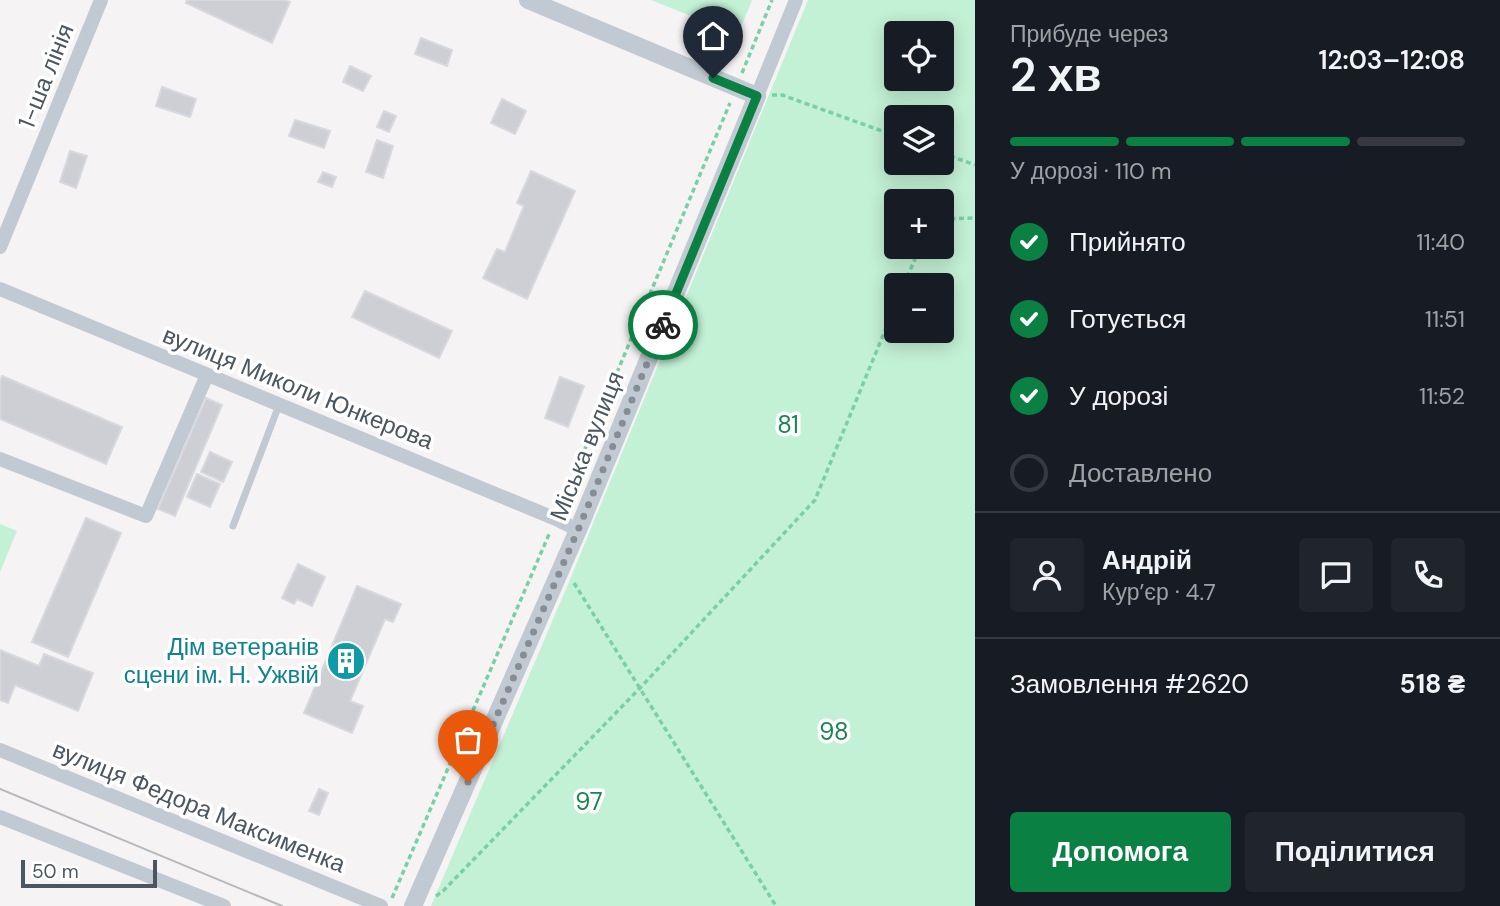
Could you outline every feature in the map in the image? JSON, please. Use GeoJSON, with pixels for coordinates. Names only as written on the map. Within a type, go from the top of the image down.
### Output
{"type":"FeatureCollection","features":[{"type":"Feature","properties":{"kind":"street","name":"1-ша лінія"},"geometry":{"type":"LineString","coordinates":[[2,239],[102,0]]}},
{"type":"Feature","properties":{"kind":"street"},"geometry":{"type":"LineString","coordinates":[[527,0],[757,96]]}},
{"type":"Feature","properties":{"kind":"street","name":"Міська вулиця"},"geometry":{"type":"LineString","coordinates":[[414,904],[578,530],[796,0]]}},
{"type":"Feature","properties":{"kind":"street","name":"вулиця Миколи Юнкерова"},"geometry":{"type":"LineString","coordinates":[[0,289],[578,530]]}},
{"type":"Feature","properties":{"kind":"street"},"geometry":{"type":"LineString","coordinates":[[0,459],[146,516],[207,375]]}},
{"type":"Feature","properties":{"kind":"street","name":"вулиця Федора Максименка"},"geometry":{"type":"LineString","coordinates":[[0,750],[380,906]]}},
{"type":"Feature","properties":{"kind":"street"},"geometry":{"type":"LineString","coordinates":[[0,817],[224,906]]}},
{"type":"Feature","properties":{"kind":"lane"},"geometry":{"type":"LineString","coordinates":[[233,526],[279,405]]}},
{"type":"Feature","properties":{"kind":"path"},"geometry":{"type":"LineString","coordinates":[[388,906],[556,519],[772,0]]}},
{"type":"Feature","properties":{"kind":"path"},"geometry":{"type":"LineString","coordinates":[[757,96],[782,94],[884,132]]}},
{"type":"Feature","properties":{"kind":"path"},"geometry":{"type":"LineString","coordinates":[[954,157],[975,165]]}},
{"type":"Feature","properties":{"kind":"path"},"geometry":{"type":"LineString","coordinates":[[954,219],[975,218]]}},
{"type":"Feature","properties":{"kind":"path"},"geometry":{"type":"LineString","coordinates":[[414,904],[424,903],[443,891],[640,688],[815,500],[884,333]]}},
{"type":"Feature","properties":{"kind":"path"},"geometry":{"type":"LineString","coordinates":[[571,577],[776,906]]}},
{"type":"Feature","properties":{"kind":"green space"},"geometry":{"type":"Polygon","coordinates":[[[651,0],[752,0],[738,35],[651,0]]]}},
{"type":"Feature","properties":{"kind":"green space"},"geometry":{"type":"Polygon","coordinates":[[[808,0],[975,0],[975,906],[431,906],[571,577],[808,0]]]}},
{"type":"Feature","properties":{"kind":"green space"},"geometry":{"type":"Polygon","coordinates":[[[0,524],[17,531],[0,572],[0,524]]]}},
{"type":"Feature","properties":{"kind":"building"},"geometry":{"type":"Polygon","coordinates":[[[187,0],[290,2],[272,43],[186,3],[187,0]]]}},
{"type":"Feature","properties":{"kind":"building"},"geometry":{"type":"Polygon","coordinates":[[[421,38],[452,50],[447,66],[415,54],[421,38]]]}},
{"type":"Feature","properties":{"kind":"building"},"geometry":{"type":"Polygon","coordinates":[[[350,66],[371,76],[363,91],[343,82],[350,66]]]}},
{"type":"Feature","properties":{"kind":"building"},"geometry":{"type":"Polygon","coordinates":[[[162,87],[196,99],[190,117],[156,106],[162,87]]]}},
{"type":"Feature","properties":{"kind":"building"},"geometry":{"type":"Polygon","coordinates":[[[502,99],[526,111],[515,134],[491,123],[502,99]]]}},
{"type":"Feature","properties":{"kind":"building"},"geometry":{"type":"Polygon","coordinates":[[[384,111],[396,116],[389,132],[377,127],[384,111]]]}},
{"type":"Feature","properties":{"kind":"building"},"geometry":{"type":"Polygon","coordinates":[[[295,120],[330,131],[324,148],[289,136],[295,120]]]}},
{"type":"Feature","properties":{"kind":"building"},"geometry":{"type":"Polygon","coordinates":[[[377,140],[393,146],[383,178],[366,172],[377,140]]]}},
{"type":"Feature","properties":{"kind":"building"},"geometry":{"type":"Polygon","coordinates":[[[70,151],[87,156],[76,188],[60,182],[70,151]]]}},
{"type":"Feature","properties":{"kind":"building"},"geometry":{"type":"Polygon","coordinates":[[[531,171],[575,191],[527,299],[483,278],[497,249],[505,252],[524,206],[517,203],[531,171]]]}},
{"type":"Feature","properties":{"kind":"building"},"geometry":{"type":"Polygon","coordinates":[[[323,172],[336,177],[332,187],[318,182],[323,172]]]}},
{"type":"Feature","properties":{"kind":"building"},"geometry":{"type":"Polygon","coordinates":[[[365,291],[452,331],[439,358],[352,317],[365,291]]]}},
{"type":"Feature","properties":{"kind":"building"},"geometry":{"type":"Polygon","coordinates":[[[2,376],[122,427],[106,464],[0,419],[2,376]]]}},
{"type":"Feature","properties":{"kind":"building"},"geometry":{"type":"Polygon","coordinates":[[[560,377],[584,386],[568,427],[545,418],[560,377]]]}},
{"type":"Feature","properties":{"kind":"building"},"geometry":{"type":"Polygon","coordinates":[[[206,398],[222,405],[175,516],[158,509],[206,398]]]}},
{"type":"Feature","properties":{"kind":"building"},"geometry":{"type":"Polygon","coordinates":[[[210,452],[232,462],[223,482],[201,472],[210,452]]]}},
{"type":"Feature","properties":{"kind":"building"},"geometry":{"type":"Polygon","coordinates":[[[197,474],[220,484],[210,507],[187,497],[197,474]]]}},
{"type":"Feature","properties":{"kind":"building"},"geometry":{"type":"Polygon","coordinates":[[[86,518],[121,533],[68,657],[32,642],[86,518]]]}},
{"type":"Feature","properties":{"kind":"building"},"geometry":{"type":"Polygon","coordinates":[[[298,564],[325,577],[312,606],[297,599],[294,604],[282,598],[298,564]]]}},
{"type":"Feature","properties":{"kind":"building","name":"Дім ветеранів сцени ім. Н. Ужвій"},"geometry":{"type":"Polygon","coordinates":[[[357,586],[401,604],[393,622],[385,619],[350,701],[363,706],[352,733],[304,713],[357,586]]]}},
{"type":"Feature","properties":{"kind":"building"},"geometry":{"type":"Polygon","coordinates":[[[0,650],[39,666],[44,654],[93,673],[78,711],[15,685],[8,703],[0,700],[0,650]]]}},
{"type":"Feature","properties":{"kind":"building"},"geometry":{"type":"Polygon","coordinates":[[[319,789],[328,793],[319,815],[309,811],[319,789]]]}},
{"type":"Feature","properties":{"kind":"tram line"},"geometry":{"type":"LineString","coordinates":[[0,789],[282,906]]}},
{"type":"Feature","properties":{"kind":"way so far"},"geometry":{"type":"LineString","coordinates":[[468,782],[578,530],[663,325]]}},
{"type":"Feature","properties":{"kind":"place","name":"Дім ветеранів сцени ім. Н. Ужвій"},"geometry":{"type":"Point","coordinates":[346,661]}},
{"type":"Feature","properties":{"kind":"route"},"geometry":{"type":"LineString","coordinates":[[663,325],[757,96],[713,78]]}},
{"type":"Feature","properties":{"kind":"park label","name":"81"},"geometry":{"type":"Point","coordinates":[788,425]}},
{"type":"Feature","properties":{"kind":"park label","name":"98"},"geometry":{"type":"Point","coordinates":[834,732]}},
{"type":"Feature","properties":{"kind":"park label","name":"97"},"geometry":{"type":"Point","coordinates":[589,802]}}]}
